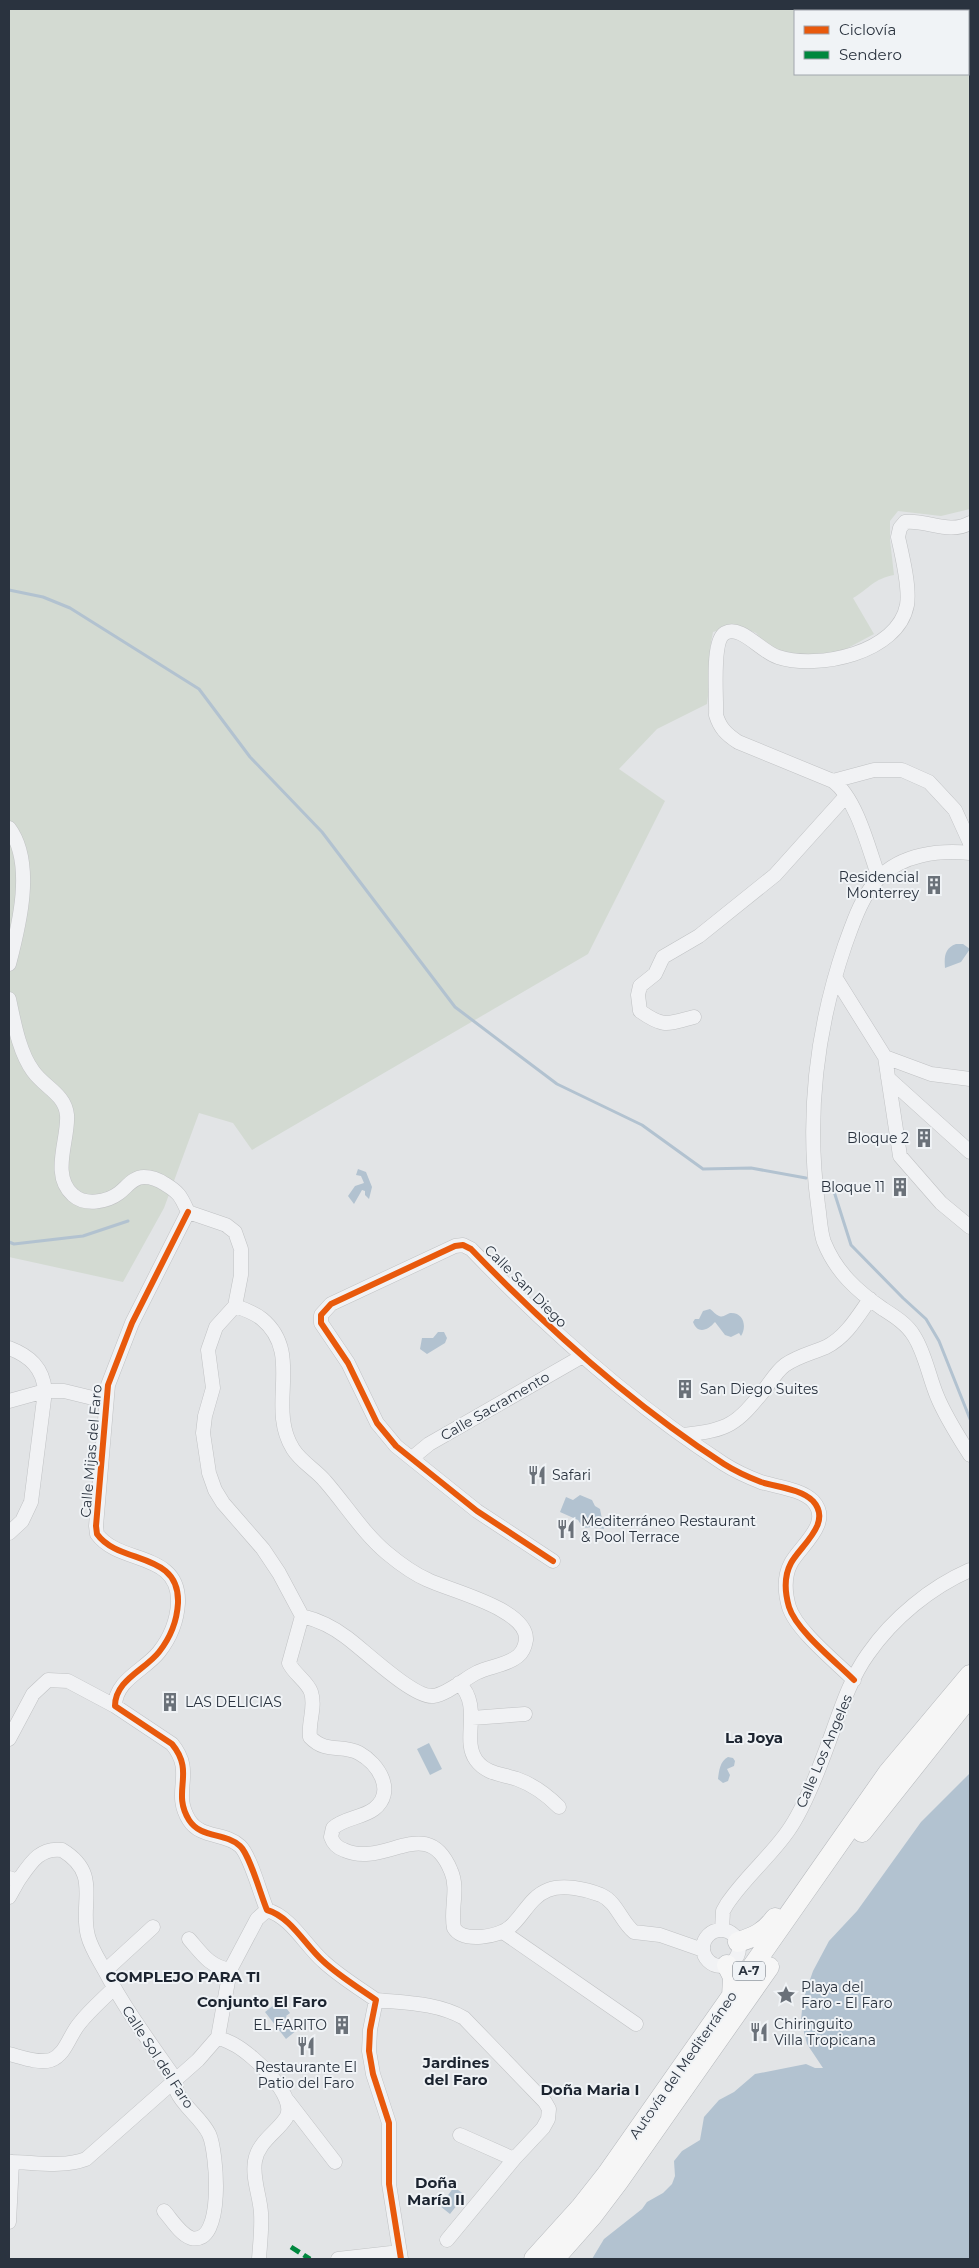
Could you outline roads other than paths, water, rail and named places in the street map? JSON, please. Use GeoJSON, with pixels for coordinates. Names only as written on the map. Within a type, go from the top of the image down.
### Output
{"type":"FeatureCollection","features":[{"type":"Feature","properties":{"kind":"highway","name":"Autovía del Mediterráneo"},"geometry":{"type":"LineString","coordinates":[[534,2259],[581,2207],[607,2174],[888,1773],[970,1675]]}},
{"type":"Feature","properties":{"kind":"highway","name":"Autovía del Mediterráneo"},"geometry":{"type":"LineString","coordinates":[[554,2259],[593,2215],[618,2182],[860,1836],[970,1696]]}},
{"type":"Feature","properties":{"kind":"highway"},"geometry":{"type":"LineString","coordinates":[[738,1942],[756,1937],[768,1928],[853,1807],[888,1773]]}},
{"type":"Feature","properties":{"kind":"highway"},"geometry":{"type":"LineString","coordinates":[[728,1965],[733,1977],[732,1996]]}},
{"type":"Feature","properties":{"kind":"street"},"geometry":{"type":"LineString","coordinates":[[879,878],[858,821],[842,788],[834,781],[738,742],[719,726],[716,714],[717,644],[720,638],[732,631],[742,633],[765,652],[778,658],[810,661],[827,661],[847,656],[872,645],[886,637],[897,626],[907,604],[898,537],[900,528],[905,522],[912,521],[940,527],[955,527],[970,523]]}},
{"type":"Feature","properties":{"kind":"street"},"geometry":{"type":"LineString","coordinates":[[834,781],[874,770],[902,770],[929,782],[955,810],[970,843]]}},
{"type":"Feature","properties":{"kind":"street"},"geometry":{"type":"LineString","coordinates":[[694,1017],[666,1025],[652,1020],[640,1012],[638,995],[640,986],[654,974],[663,957],[699,936],[775,875],[846,796]]}},
{"type":"Feature","properties":{"kind":"street"},"geometry":{"type":"LineString","coordinates":[[9,828],[18,850],[22,872],[22,896],[19,921],[9,964]]}},
{"type":"Feature","properties":{"kind":"street"},"geometry":{"type":"LineString","coordinates":[[970,853],[948,851],[923,855],[902,862],[879,878],[861,905],[850,931],[828,1000],[816,1064],[812,1102],[813,1170],[823,1240],[842,1276],[902,1322],[914,1336],[938,1398],[970,1455]]}},
{"type":"Feature","properties":{"kind":"street"},"geometry":{"type":"LineString","coordinates":[[835,978],[885,1057],[900,1156],[941,1203],[970,1227]]}},
{"type":"Feature","properties":{"kind":"street"},"geometry":{"type":"LineString","coordinates":[[9,999],[18,1033],[32,1070],[63,1102],[67,1115],[62,1177],[70,1192],[83,1201],[106,1199],[118,1193],[134,1180],[144,1177],[158,1180],[179,1192],[188,1212],[226,1225],[235,1232],[241,1249],[242,1262],[235,1306],[216,1327],[208,1350],[214,1388],[205,1416],[203,1433],[209,1473],[214,1490],[263,1549],[279,1573],[302,1616],[289,1663],[292,1670],[310,1691],[313,1705],[309,1728],[310,1736],[323,1747],[360,1754],[376,1769],[385,1781],[386,1789],[375,1808],[336,1826],[331,1832],[332,1841],[346,1852],[361,1855],[416,1843],[432,1845],[443,1855],[453,1876],[453,1923],[457,1932],[468,1938],[503,1932],[511,1927],[524,1910],[542,1892],[559,1887],[604,1897],[614,1906],[634,1932],[660,1935],[704,1950]]}},
{"type":"Feature","properties":{"kind":"street"},"geometry":{"type":"LineString","coordinates":[[885,1057],[919,1070],[969,1075]]}},
{"type":"Feature","properties":{"kind":"street"},"geometry":{"type":"LineString","coordinates":[[888,1078],[970,1152]]}},
{"type":"Feature","properties":{"kind":"street","name":"Calle Mijas del Faro"},"geometry":{"type":"LineString","coordinates":[[115,1706],[115,1697],[118,1690],[158,1654],[167,1640],[174,1626],[178,1595],[174,1581],[158,1565],[110,1546],[102,1541],[97,1534],[96,1526],[108,1385],[132,1324],[188,1212]]}},
{"type":"Feature","properties":{"kind":"street","name":"Calle San Diego"},"geometry":{"type":"LineString","coordinates":[[553,1561],[477,1511],[396,1446],[377,1423],[348,1364],[321,1322],[321,1315],[331,1304],[455,1246],[463,1245],[471,1249],[516,1296],[581,1357],[683,1435],[740,1473],[761,1482],[804,1494],[815,1502],[818,1523],[815,1533],[790,1563],[787,1575],[786,1589],[789,1608],[808,1635],[854,1680]]}},
{"type":"Feature","properties":{"kind":"street"},"geometry":{"type":"LineString","coordinates":[[683,1435],[716,1432],[729,1426],[754,1403],[783,1367],[799,1356],[828,1346],[851,1326],[870,1299]]}},
{"type":"Feature","properties":{"kind":"street"},"geometry":{"type":"LineString","coordinates":[[235,1306],[261,1318],[276,1333],[283,1351],[285,1367],[281,1400],[282,1418],[294,1450],[324,1480],[387,1552],[425,1579],[488,1604],[518,1621],[524,1628],[525,1645],[518,1657],[478,1672],[431,1696],[422,1694],[377,1663],[346,1637],[317,1619],[302,1616]]}},
{"type":"Feature","properties":{"kind":"street"},"geometry":{"type":"LineString","coordinates":[[9,1348],[33,1360],[44,1380],[45,1392],[31,1502],[22,1521],[9,1533]]}},
{"type":"Feature","properties":{"kind":"street","name":"Calle Sacramento"},"geometry":{"type":"LineString","coordinates":[[412,1458],[429,1444],[581,1357]]}},
{"type":"Feature","properties":{"kind":"street"},"geometry":{"type":"LineString","coordinates":[[9,1401],[45,1392],[64,1391],[106,1400]]}},
{"type":"Feature","properties":{"kind":"street","name":"Calle Los Angeles"},"geometry":{"type":"LineString","coordinates":[[722,1930],[723,1911],[730,1899],[789,1830],[815,1778],[854,1680],[868,1654],[891,1627],[926,1596],[953,1577],[970,1570]]}},
{"type":"Feature","properties":{"kind":"street"},"geometry":{"type":"LineString","coordinates":[[9,1739],[33,1694],[48,1680],[68,1681],[115,1706],[172,1744],[178,1752],[184,1769],[182,1799],[190,1823],[205,1834],[228,1838],[241,1847],[267,1910]]}},
{"type":"Feature","properties":{"kind":"street"},"geometry":{"type":"LineString","coordinates":[[459,1683],[470,1698],[472,1749],[479,1764],[496,1774],[517,1779],[534,1787],[547,1795],[559,1807]]}},
{"type":"Feature","properties":{"kind":"street"},"geometry":{"type":"LineString","coordinates":[[472,1718],[525,1714]]}},
{"type":"Feature","properties":{"kind":"street","name":"Calle Sol del Faro"},"geometry":{"type":"LineString","coordinates":[[9,1897],[13,1879],[44,1851],[62,1850],[78,1863],[85,1880],[88,1896],[86,1927],[94,1950],[114,1988],[176,2080],[177,2092],[210,2136],[213,2145],[216,2200],[212,2227],[208,2233],[196,2238],[183,2233],[164,2211]]}},
{"type":"Feature","properties":{"kind":"street"},"geometry":{"type":"LineString","coordinates":[[9,2222],[10,2162],[64,2163],[86,2159],[198,2060],[218,2037],[230,1970],[257,1919],[267,1910]]}},
{"type":"Feature","properties":{"kind":"street"},"geometry":{"type":"LineString","coordinates":[[267,1910],[274,1912],[285,1920],[325,1963],[376,2000],[436,2007],[451,2011],[464,2018],[545,2102],[549,2109],[548,2119],[543,2128],[514,2158],[447,2240]]}},
{"type":"Feature","properties":{"kind":"street"},"geometry":{"type":"LineString","coordinates":[[105,1971],[153,1927]]}},
{"type":"Feature","properties":{"kind":"street"},"geometry":{"type":"LineString","coordinates":[[722,1930],[732,1933],[738,1942],[739,1953],[728,1965],[712,1963],[705,1956],[705,1940],[708,1936],[722,1930]]}},
{"type":"Feature","properties":{"kind":"street"},"geometry":{"type":"LineString","coordinates":[[503,1932],[636,2024]]}},
{"type":"Feature","properties":{"kind":"street"},"geometry":{"type":"LineString","coordinates":[[189,1939],[217,1968],[230,1970]]}},
{"type":"Feature","properties":{"kind":"street"},"geometry":{"type":"LineString","coordinates":[[9,2054],[42,2061],[50,2060],[57,2056],[64,2050],[79,2024],[114,1988]]}},
{"type":"Feature","properties":{"kind":"street"},"geometry":{"type":"LineString","coordinates":[[338,2259],[400,2256],[389,2184],[389,2123],[369,2051],[370,2030],[376,2000]]}},
{"type":"Feature","properties":{"kind":"street"},"geometry":{"type":"LineString","coordinates":[[218,2037],[252,2056],[266,2070],[335,2162]]}},
{"type":"Feature","properties":{"kind":"street"},"geometry":{"type":"LineString","coordinates":[[259,2259],[261,2213],[255,2161],[261,2145],[286,2117],[289,2109],[288,2101]]}},
{"type":"Feature","properties":{"kind":"street"},"geometry":{"type":"LineString","coordinates":[[460,2134],[514,2158]]}},
{"type":"Feature","properties":{"kind":"water"},"geometry":{"type":"Polygon","coordinates":[[[956,944],[963,944],[970,949],[961,962],[945,968],[947,950],[956,944]]]}},
{"type":"Feature","properties":{"kind":"water"},"geometry":{"type":"Polygon","coordinates":[[[358,1169],[366,1172],[372,1187],[369,1199],[365,1195],[365,1191],[362,1190],[354,1204],[348,1196],[355,1186],[364,1183],[361,1176],[356,1175],[358,1169]]]}},
{"type":"Feature","properties":{"kind":"water"},"geometry":{"type":"Polygon","coordinates":[[[710,1309],[717,1315],[724,1316],[735,1313],[741,1317],[744,1328],[741,1336],[739,1333],[731,1337],[725,1335],[715,1322],[706,1329],[698,1329],[693,1322],[695,1319],[699,1319],[703,1311],[710,1309]]]}},
{"type":"Feature","properties":{"kind":"water"},"geometry":{"type":"Polygon","coordinates":[[[438,1332],[444,1332],[447,1338],[445,1343],[427,1354],[420,1349],[422,1338],[433,1338],[438,1332]]]}},
{"type":"Feature","properties":{"kind":"water"},"geometry":{"type":"Polygon","coordinates":[[[580,1495],[592,1500],[595,1506],[600,1509],[604,1529],[583,1528],[578,1520],[560,1512],[566,1497],[573,1500],[580,1495]]]}},
{"type":"Feature","properties":{"kind":"water"},"geometry":{"type":"Polygon","coordinates":[[[429,1743],[442,1769],[430,1775],[417,1749],[429,1743]]]}},
{"type":"Feature","properties":{"kind":"water"},"geometry":{"type":"Polygon","coordinates":[[[728,1757],[733,1758],[735,1761],[734,1766],[727,1769],[730,1775],[728,1781],[723,1783],[718,1779],[719,1773],[722,1764],[728,1757]]]}},
{"type":"Feature","properties":{"kind":"water"},"geometry":{"type":"Polygon","coordinates":[[[970,1773],[970,2259],[592,2259],[604,2239],[642,2209],[647,2202],[663,2193],[672,2184],[675,2176],[674,2161],[682,2151],[700,2140],[704,2117],[719,2100],[734,2092],[755,2074],[806,2064],[815,2068],[823,2068],[807,2044],[801,2020],[803,2000],[813,1971],[829,1941],[857,1911],[921,1822],[970,1773]]]}},
{"type":"Feature","properties":{"kind":"water"},"geometry":{"type":"Polygon","coordinates":[[[280,2000],[290,2013],[286,2016],[297,2030],[286,2039],[265,2012],[280,2000]]]}},
{"type":"Feature","properties":{"kind":"water"},"geometry":{"type":"Polygon","coordinates":[[[454,2187],[465,2195],[450,2214],[440,2206],[454,2187]]]}},
{"type":"Feature","properties":{"kind":"waterway"},"geometry":{"type":"LineString","coordinates":[[9,590],[43,597],[70,608],[199,689],[250,757],[322,832],[455,1007],[557,1084],[642,1125],[703,1169],[751,1168],[806,1178]]}},
{"type":"Feature","properties":{"kind":"waterway"},"geometry":{"type":"LineString","coordinates":[[823,1181],[831,1182],[851,1245],[926,1319],[939,1341],[970,1419]]}},
{"type":"Feature","properties":{"kind":"waterway"},"geometry":{"type":"LineString","coordinates":[[9,1242],[14,1244],[83,1236],[128,1221]]}},
{"type":"Feature","properties":{"kind":"place","name":"Residencial Monterrey"},"geometry":{"type":"Point","coordinates":[934,885]}},
{"type":"Feature","properties":{"kind":"place","name":"Bloque 2"},"geometry":{"type":"Point","coordinates":[924,1138]}},
{"type":"Feature","properties":{"kind":"place","name":"Bloque 11"},"geometry":{"type":"Point","coordinates":[900,1187]}},
{"type":"Feature","properties":{"kind":"place","name":"San Diego Suites"},"geometry":{"type":"Point","coordinates":[685,1389]}},
{"type":"Feature","properties":{"kind":"place","name":"Safari"},"geometry":{"type":"Point","coordinates":[537,1475]}},
{"type":"Feature","properties":{"kind":"place","name":"Mediterráneo Restaurant & Pool Terrace"},"geometry":{"type":"Point","coordinates":[566,1529]}},
{"type":"Feature","properties":{"kind":"place","name":"LAS DELICIAS"},"geometry":{"type":"Point","coordinates":[170,1702]}},
{"type":"Feature","properties":{"kind":"place","name":"Playa del Faro - El Faro"},"geometry":{"type":"Point","coordinates":[786,1995]}},
{"type":"Feature","properties":{"kind":"place","name":"EL FARITO"},"geometry":{"type":"Point","coordinates":[342,2025]}},
{"type":"Feature","properties":{"kind":"place","name":"Chiringuito Villa Tropicana"},"geometry":{"type":"Point","coordinates":[759,2032]}},
{"type":"Feature","properties":{"kind":"place","name":"Restaurante El Patio del Faro"},"geometry":{"type":"Point","coordinates":[306,2046]}},
{"type":"Feature","properties":{"kind":"district","name":"La Joya"},"geometry":{"type":"Point","coordinates":[754,1738]}},
{"type":"Feature","properties":{"kind":"district","name":"COMPLEJO PARA TI"},"geometry":{"type":"Point","coordinates":[183,1977]}},
{"type":"Feature","properties":{"kind":"district","name":"Conjunto El Faro"},"geometry":{"type":"Point","coordinates":[262,2002]}},
{"type":"Feature","properties":{"kind":"district","name":"Jardines del Faro"},"geometry":{"type":"Point","coordinates":[456,2072]}},
{"type":"Feature","properties":{"kind":"district","name":"Doña Maria I"},"geometry":{"type":"Point","coordinates":[590,2090]}},
{"type":"Feature","properties":{"kind":"district","name":"Doña María II"},"geometry":{"type":"Point","coordinates":[436,2192]}}]}
